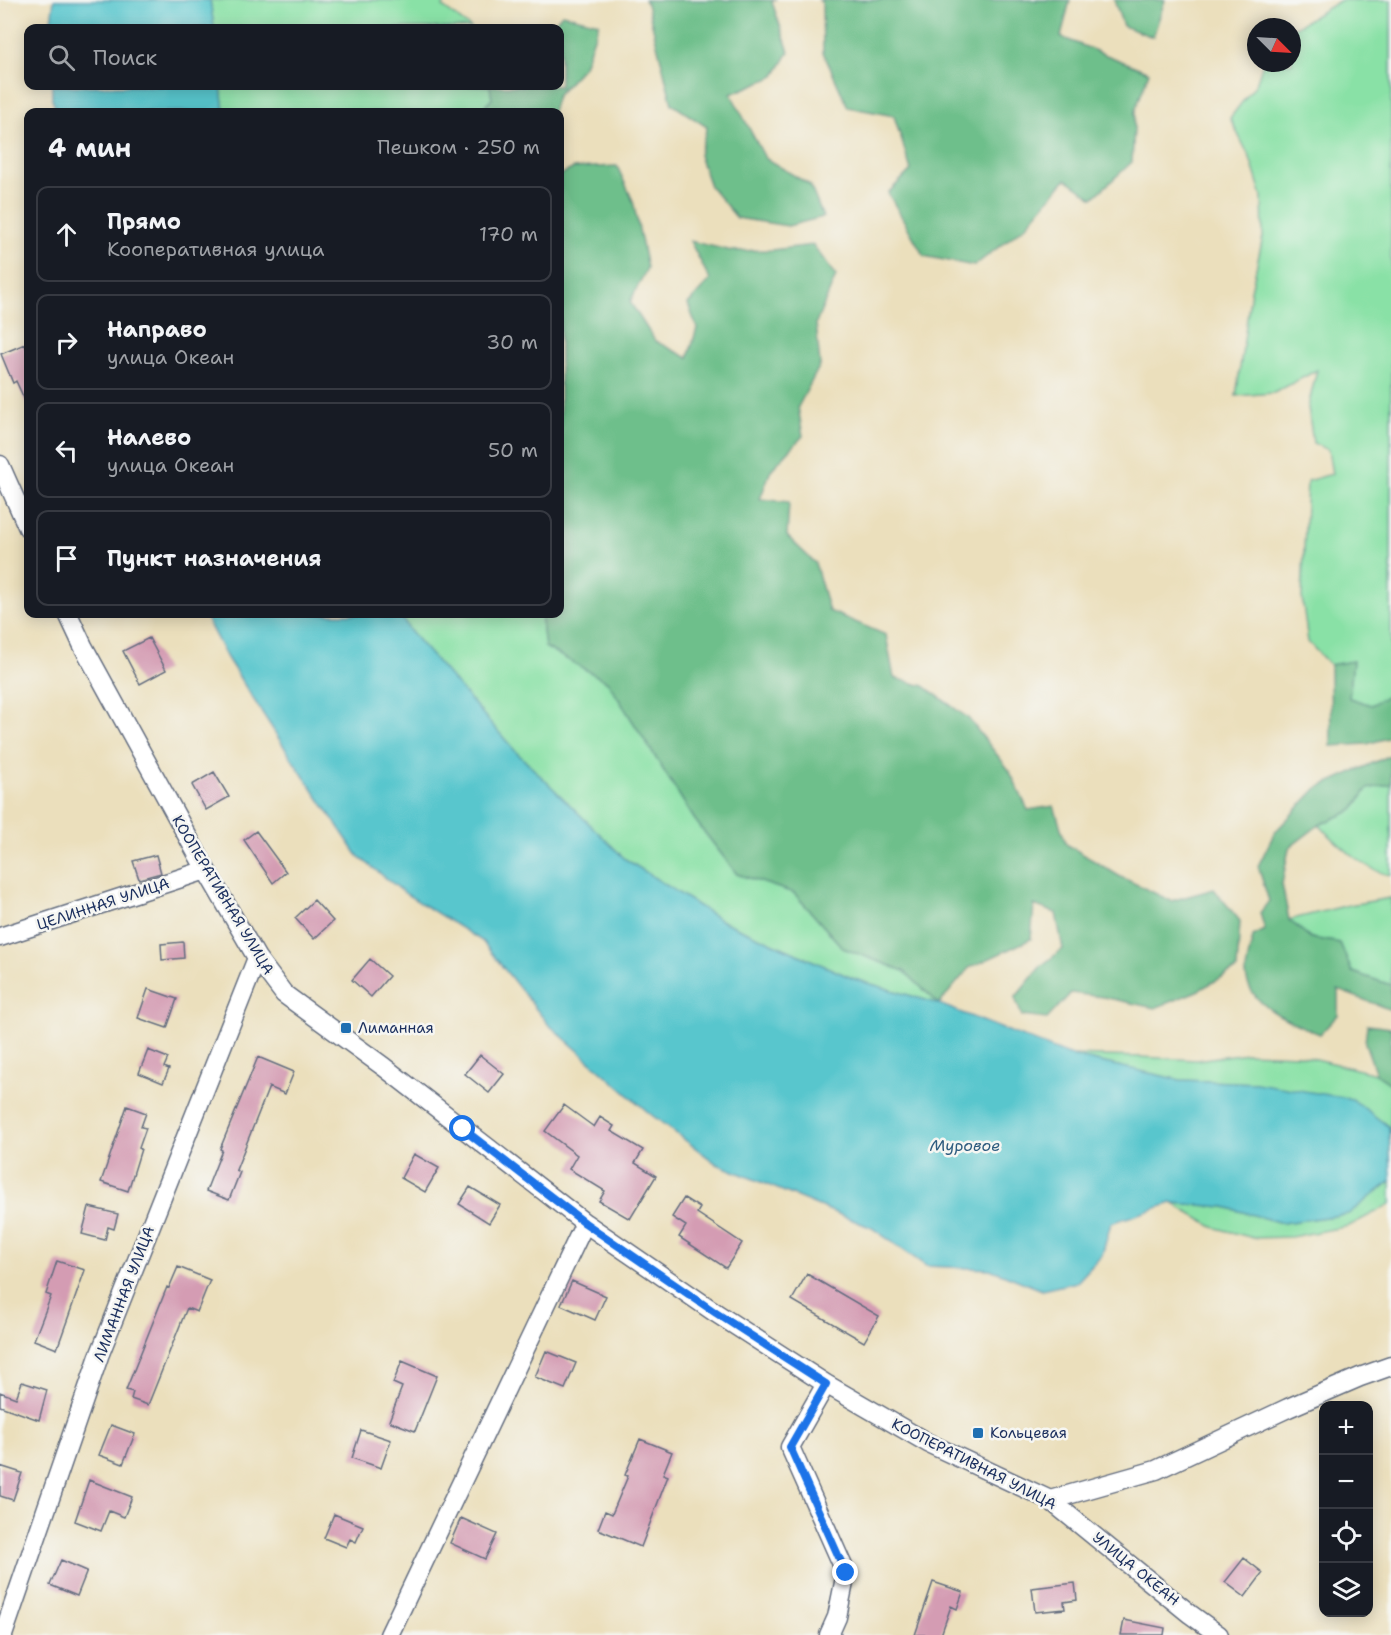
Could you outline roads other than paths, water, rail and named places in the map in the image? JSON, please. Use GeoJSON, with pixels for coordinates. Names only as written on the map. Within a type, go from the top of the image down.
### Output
{"type":"FeatureCollection","features":[{"type":"Feature","properties":{"kind":"street"},"geometry":{"type":"LineString","coordinates":[[0,465],[24,519]]}},
{"type":"Feature","properties":{"kind":"street","name":"КООПЕРАТИВНАЯ УЛИЦА"},"geometry":{"type":"LineString","coordinates":[[70,618],[206,870],[257,958],[284,994],[384,1067],[585,1223],[716,1313],[826,1384],[928,1443],[1050,1500],[1081,1524]]}},
{"type":"Feature","properties":{"kind":"street","name":"ЦЕЛИННАЯ УЛИЦА"},"geometry":{"type":"LineString","coordinates":[[0,937],[206,870]]}},
{"type":"Feature","properties":{"kind":"street","name":"ЛИМАННАЯ УЛИЦА"},"geometry":{"type":"LineString","coordinates":[[3,1635],[99,1356],[257,958]]}},
{"type":"Feature","properties":{"kind":"street"},"geometry":{"type":"LineString","coordinates":[[389,1635],[585,1223]]}},
{"type":"Feature","properties":{"kind":"street"},"geometry":{"type":"LineString","coordinates":[[1050,1500],[1156,1470],[1288,1408],[1391,1366]]}},
{"type":"Feature","properties":{"kind":"street"},"geometry":{"type":"LineString","coordinates":[[826,1384],[790,1447],[846,1573],[837,1617],[829,1635]]}},
{"type":"Feature","properties":{"kind":"street","name":"УЛИЦА ОКЕАН"},"geometry":{"type":"LineString","coordinates":[[1081,1524],[1190,1614],[1220,1635]]}},
{"type":"Feature","properties":{"kind":"water"},"geometry":{"type":"Polygon","coordinates":[[[54,0],[210,0],[213,24],[51,24],[54,0]]]}},
{"type":"Feature","properties":{"kind":"water"},"geometry":{"type":"Polygon","coordinates":[[[52,90],[221,90],[224,108],[55,108],[52,90]]]}},
{"type":"Feature","properties":{"kind":"water","name":"Муровое"},"geometry":{"type":"Polygon","coordinates":[[[206,618],[402,618],[410,631],[516,752],[625,859],[722,921],[854,979],[939,1004],[1069,1055],[1180,1080],[1256,1083],[1352,1099],[1389,1127],[1391,1181],[1348,1214],[1282,1223],[1225,1207],[1172,1203],[1111,1223],[1102,1255],[1077,1282],[1042,1290],[990,1269],[926,1266],[872,1228],[717,1164],[649,1113],[548,1024],[482,941],[406,894],[358,856],[227,658],[206,618]]]}},
{"type":"Feature","properties":{"kind":"place","name":"Лиманная"},"geometry":{"type":"Point","coordinates":[346,1028]}},
{"type":"Feature","properties":{"kind":"place","name":"Кольцевая"},"geometry":{"type":"Point","coordinates":[978,1433]}}]}
